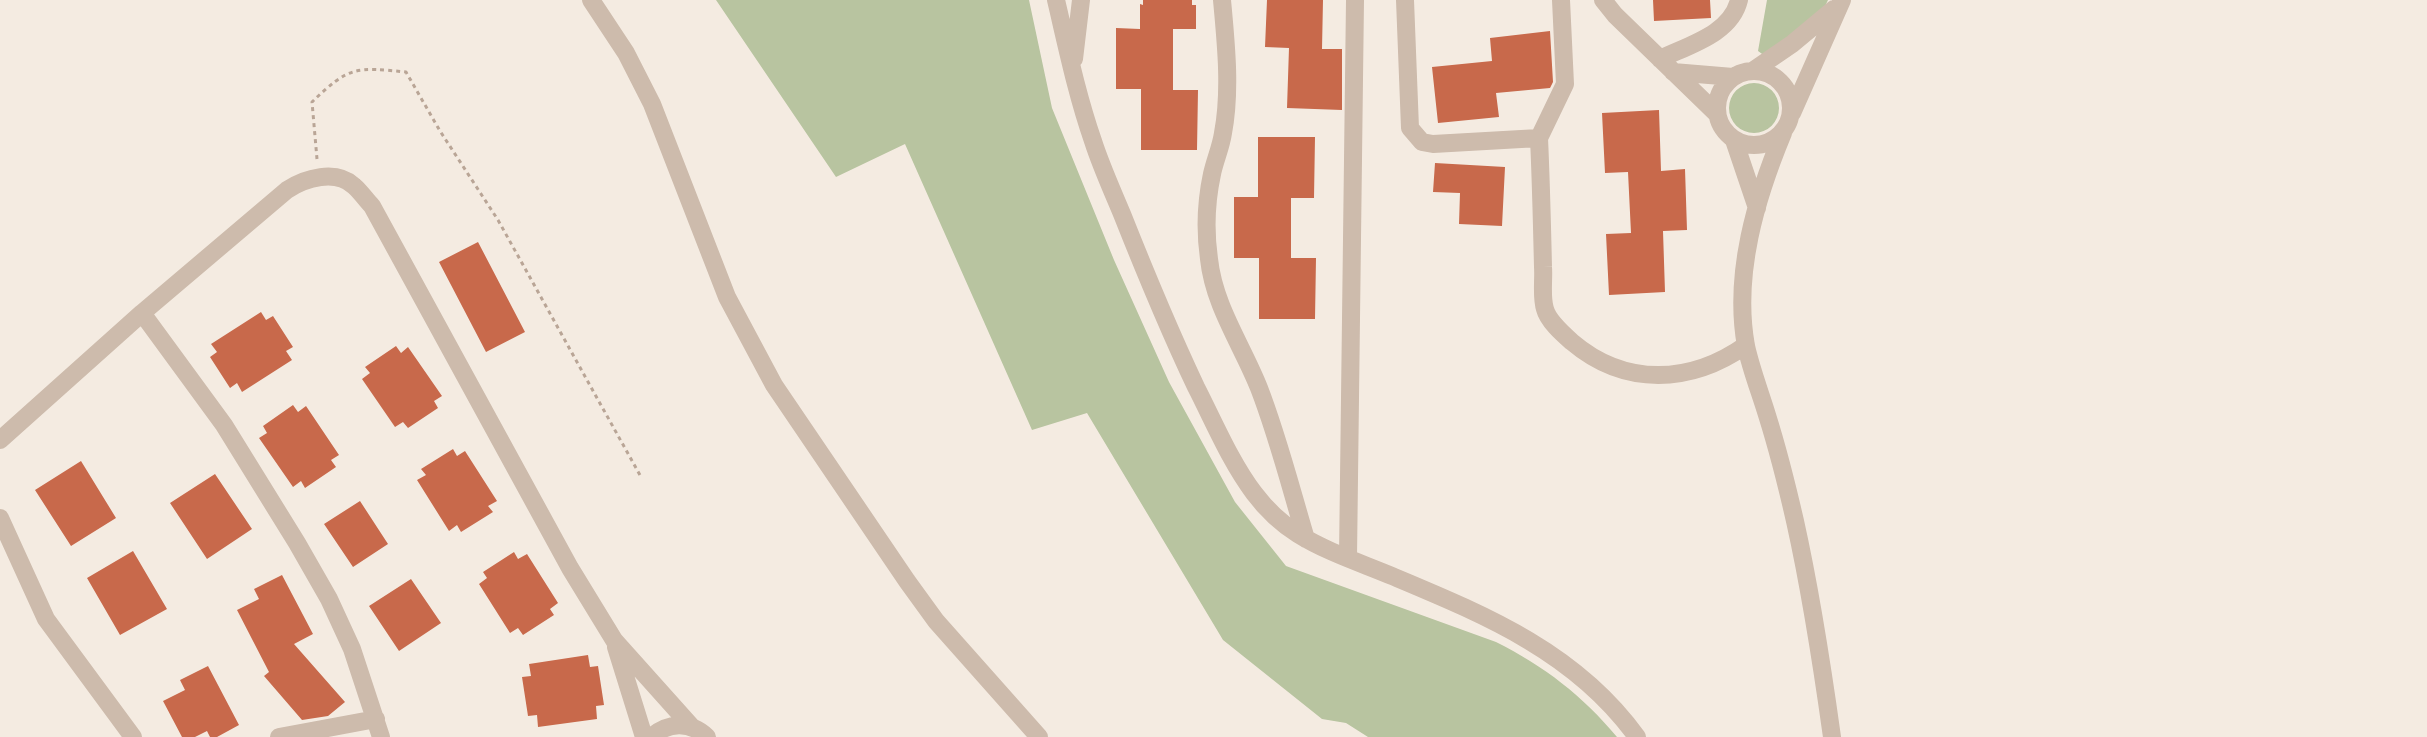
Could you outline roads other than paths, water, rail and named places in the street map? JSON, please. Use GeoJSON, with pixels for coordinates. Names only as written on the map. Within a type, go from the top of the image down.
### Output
{"type":"FeatureCollection","features":[{"type":"Feature","properties":{"kind":"street"},"geometry":{"type":"LineString","coordinates":[[591,0],[626,53],[652,104],[717,273],[741,326],[768,374],[921,601],[962,652],[1039,737]]}},
{"type":"Feature","properties":{"kind":"street"},"geometry":{"type":"LineString","coordinates":[[1056,0],[1072,73],[1093,141],[1159,307],[1235,463],[1256,495],[1282,522],[1306,539],[1443,597],[1532,640],[1567,664],[1598,692],[1637,737]]}},
{"type":"Feature","properties":{"kind":"street"},"geometry":{"type":"LineString","coordinates":[[1072,73],[1081,0]]}},
{"type":"Feature","properties":{"kind":"street"},"geometry":{"type":"LineString","coordinates":[[1222,0],[1226,98],[1223,134],[1208,199],[1208,257],[1220,303],[1259,388],[1306,539]]}},
{"type":"Feature","properties":{"kind":"street"},"geometry":{"type":"LineString","coordinates":[[1348,558],[1355,0]]}},
{"type":"Feature","properties":{"kind":"street"},"geometry":{"type":"LineString","coordinates":[[1405,0],[1410,122],[1416,138],[1433,144],[1539,138]]}},
{"type":"Feature","properties":{"kind":"street"},"geometry":{"type":"LineString","coordinates":[[1561,0],[1565,84],[1539,138],[1545,310],[1566,337],[1594,358],[1619,369],[1645,375],[1698,370],[1732,356],[1746,345]]}},
{"type":"Feature","properties":{"kind":"street"},"geometry":{"type":"LineString","coordinates":[[1603,0],[1717,114],[1726,133],[1734,140],[1755,146],[1775,140],[1783,133]]}},
{"type":"Feature","properties":{"kind":"street"},"geometry":{"type":"LineString","coordinates":[[1667,66],[1723,27],[1734,16],[1739,0]]}},
{"type":"Feature","properties":{"kind":"street"},"geometry":{"type":"LineString","coordinates":[[1667,66],[1733,77],[1754,70],[1792,44],[1841,1]]}},
{"type":"Feature","properties":{"kind":"street"},"geometry":{"type":"LineString","coordinates":[[1832,737],[1809,587],[1777,448],[1746,345],[1743,295],[1757,208],[1768,170],[1841,1]]}},
{"type":"Feature","properties":{"kind":"street"},"geometry":{"type":"LineString","coordinates":[[1754,70],[1783,83],[1792,102],[1792,113]]}},
{"type":"Feature","properties":{"kind":"street"},"geometry":{"type":"LineString","coordinates":[[1717,114],[1720,93],[1733,77]]}},
{"type":"Feature","properties":{"kind":"street"},"geometry":{"type":"LineString","coordinates":[[1734,140],[1757,208]]}},
{"type":"Feature","properties":{"kind":"street"},"geometry":{"type":"LineString","coordinates":[[0,440],[142,313],[287,190],[319,177],[352,184],[372,206],[570,568],[614,640],[691,726],[707,737]]}},
{"type":"Feature","properties":{"kind":"street"},"geometry":{"type":"LineString","coordinates":[[142,313],[224,425],[329,599],[352,649],[378,728],[279,737]]}},
{"type":"Feature","properties":{"kind":"street"},"geometry":{"type":"LineString","coordinates":[[0,518],[46,619],[133,737]]}},
{"type":"Feature","properties":{"kind":"street"},"geometry":{"type":"LineString","coordinates":[[614,640],[644,737]]}},
{"type":"Feature","properties":{"kind":"street"},"geometry":{"type":"LineString","coordinates":[[651,737],[665,727],[691,726]]}}]}
